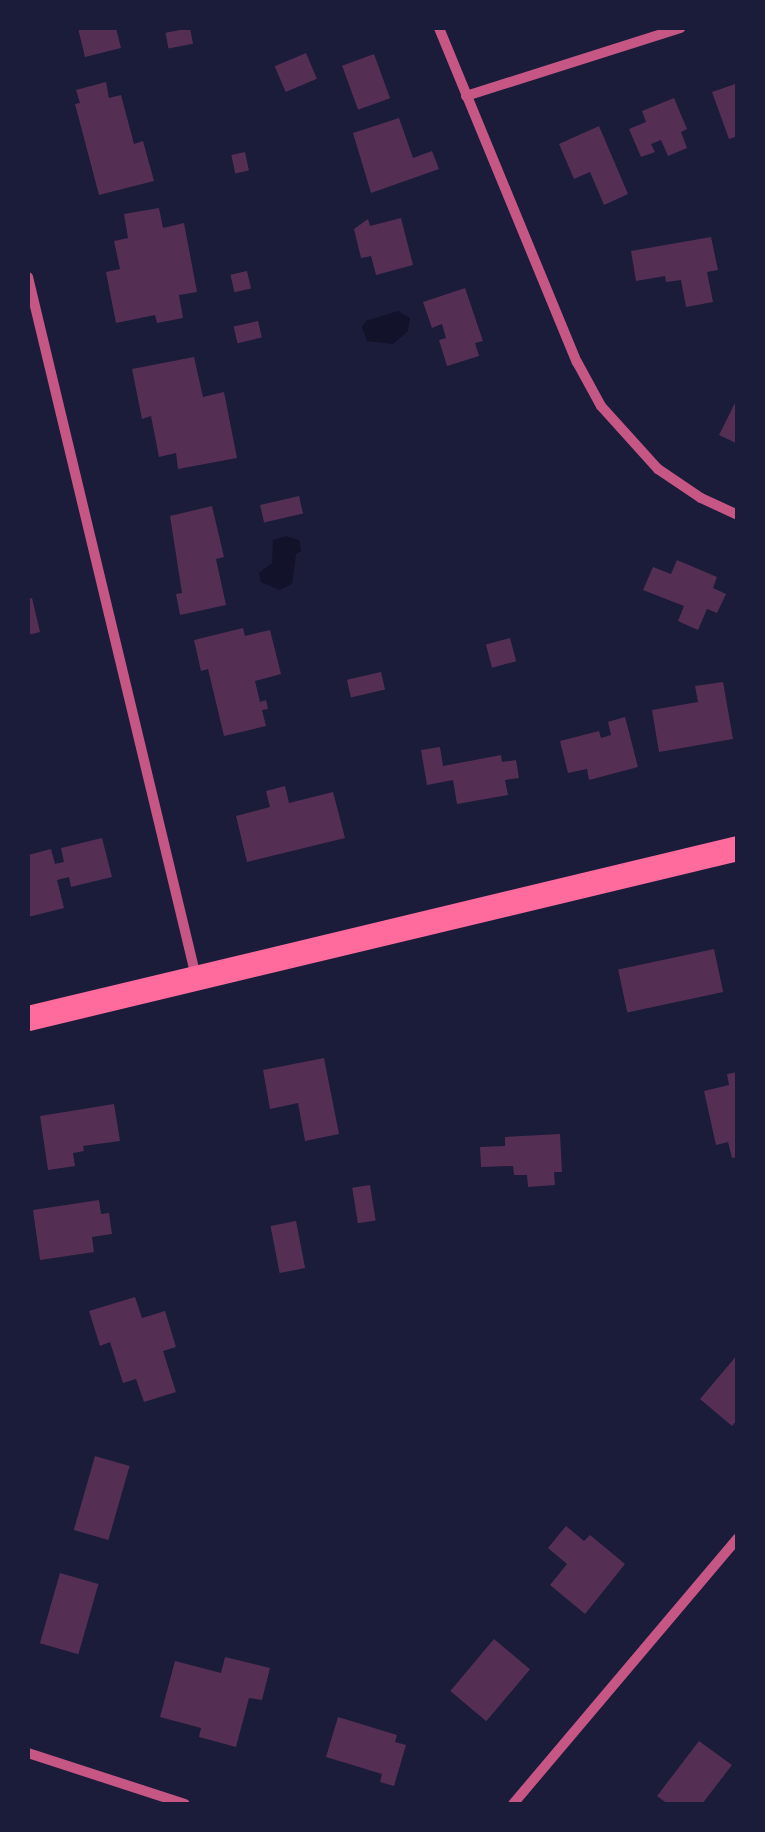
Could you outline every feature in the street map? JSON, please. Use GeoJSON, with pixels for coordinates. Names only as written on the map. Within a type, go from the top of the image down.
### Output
{"type":"FeatureCollection","features":[{"type":"Feature","properties":{"kind":"main road"},"geometry":{"type":"LineString","coordinates":[[28,1018],[738,848]]}},
{"type":"Feature","properties":{"kind":"street"},"geometry":{"type":"LineString","coordinates":[[439,28],[577,362],[601,406],[658,468],[701,498],[738,515]]}},
{"type":"Feature","properties":{"kind":"street"},"geometry":{"type":"LineString","coordinates":[[466,96],[680,28]]}},
{"type":"Feature","properties":{"kind":"street"},"geometry":{"type":"LineString","coordinates":[[28,277],[196,978]]}},
{"type":"Feature","properties":{"kind":"street"},"geometry":{"type":"LineString","coordinates":[[514,1804],[738,1538]]}},
{"type":"Feature","properties":{"kind":"street"},"geometry":{"type":"LineString","coordinates":[[28,1753],[185,1804]]}},
{"type":"Feature","properties":{"kind":"shaded area"},"geometry":{"type":"Polygon","coordinates":[[[398,311],[410,318],[408,331],[393,344],[367,341],[362,327],[366,321],[398,311]]]}},
{"type":"Feature","properties":{"kind":"shaded area"},"geometry":{"type":"Polygon","coordinates":[[[286,536],[299,540],[301,551],[296,554],[292,584],[279,590],[261,582],[259,573],[272,563],[273,540],[286,536]]]}},
{"type":"Feature","properties":{"kind":"building"},"geometry":{"type":"Polygon","coordinates":[[[78,28],[116,28],[121,48],[85,57],[78,28]]]}},
{"type":"Feature","properties":{"kind":"building"},"geometry":{"type":"Polygon","coordinates":[[[190,28],[193,44],[169,48],[165,33],[190,28]]]}},
{"type":"Feature","properties":{"kind":"building"},"geometry":{"type":"Polygon","coordinates":[[[306,53],[317,79],[286,92],[275,66],[306,53]]]}},
{"type":"Feature","properties":{"kind":"building"},"geometry":{"type":"Polygon","coordinates":[[[374,54],[390,98],[358,110],[342,66],[374,54]]]}},
{"type":"Feature","properties":{"kind":"building"},"geometry":{"type":"Polygon","coordinates":[[[106,82],[109,98],[121,95],[134,144],[143,141],[154,181],[99,195],[75,104],[80,103],[76,90],[106,82]]]}},
{"type":"Feature","properties":{"kind":"building"},"geometry":{"type":"Polygon","coordinates":[[[738,83],[738,136],[729,139],[712,92],[738,83]]]}},
{"type":"Feature","properties":{"kind":"building"},"geometry":{"type":"Polygon","coordinates":[[[674,98],[687,129],[681,132],[687,148],[668,156],[661,140],[651,144],[655,152],[641,157],[629,129],[646,122],[642,111],[674,98]]]}},
{"type":"Feature","properties":{"kind":"building"},"geometry":{"type":"Polygon","coordinates":[[[399,118],[413,158],[432,151],[439,169],[371,193],[353,133],[399,118]]]}},
{"type":"Feature","properties":{"kind":"building"},"geometry":{"type":"Polygon","coordinates":[[[599,126],[628,194],[604,205],[590,172],[574,179],[559,144],[599,126]]]}},
{"type":"Feature","properties":{"kind":"building"},"geometry":{"type":"Polygon","coordinates":[[[245,152],[249,171],[235,173],[231,155],[245,152]]]}},
{"type":"Feature","properties":{"kind":"building"},"geometry":{"type":"Polygon","coordinates":[[[159,208],[163,228],[184,223],[197,292],[179,295],[183,318],[157,323],[155,315],[116,323],[106,272],[120,269],[114,241],[128,238],[124,214],[159,208]]]}},
{"type":"Feature","properties":{"kind":"building"},"geometry":{"type":"Polygon","coordinates":[[[401,218],[413,265],[376,275],[371,256],[361,258],[354,229],[368,219],[370,226],[401,218]]]}},
{"type":"Feature","properties":{"kind":"building"},"geometry":{"type":"Polygon","coordinates":[[[711,237],[718,270],[707,272],[713,302],[686,307],[681,280],[666,282],[665,276],[636,281],[631,251],[711,237]]]}},
{"type":"Feature","properties":{"kind":"building"},"geometry":{"type":"Polygon","coordinates":[[[247,271],[251,289],[234,292],[230,275],[247,271]]]}},
{"type":"Feature","properties":{"kind":"building"},"geometry":{"type":"Polygon","coordinates":[[[465,288],[483,341],[475,343],[479,356],[447,366],[439,340],[446,338],[442,324],[432,328],[423,302],[465,288]]]}},
{"type":"Feature","properties":{"kind":"building"},"geometry":{"type":"Polygon","coordinates":[[[258,321],[262,338],[237,343],[234,327],[258,321]]]}},
{"type":"Feature","properties":{"kind":"building"},"geometry":{"type":"Polygon","coordinates":[[[194,357],[203,397],[224,392],[237,458],[178,469],[176,453],[159,457],[151,416],[142,419],[132,369],[194,357]]]}},
{"type":"Feature","properties":{"kind":"building"},"geometry":{"type":"Polygon","coordinates":[[[738,397],[738,444],[719,435],[738,397]]]}},
{"type":"Feature","properties":{"kind":"building"},"geometry":{"type":"Polygon","coordinates":[[[299,496],[303,514],[264,523],[260,505],[299,496]]]}},
{"type":"Feature","properties":{"kind":"building"},"geometry":{"type":"Polygon","coordinates":[[[212,506],[224,557],[216,559],[226,605],[180,615],[176,594],[182,593],[170,516],[212,506]]]}},
{"type":"Feature","properties":{"kind":"building"},"geometry":{"type":"Polygon","coordinates":[[[677,560],[717,577],[713,588],[726,594],[717,613],[707,609],[698,630],[678,621],[684,606],[643,590],[653,567],[671,574],[677,560]]]}},
{"type":"Feature","properties":{"kind":"building"},"geometry":{"type":"Polygon","coordinates":[[[32,598],[40,632],[28,635],[28,599],[32,598]]]}},
{"type":"Feature","properties":{"kind":"building"},"geometry":{"type":"Polygon","coordinates":[[[243,628],[245,636],[270,630],[281,674],[255,681],[260,702],[266,700],[268,709],[262,710],[266,726],[224,736],[208,669],[201,671],[194,640],[243,628]]]}},
{"type":"Feature","properties":{"kind":"building"},"geometry":{"type":"Polygon","coordinates":[[[510,638],[516,661],[492,668],[486,644],[510,638]]]}},
{"type":"Feature","properties":{"kind":"building"},"geometry":{"type":"Polygon","coordinates":[[[381,672],[385,690],[351,697],[347,680],[381,672]]]}},
{"type":"Feature","properties":{"kind":"building"},"geometry":{"type":"Polygon","coordinates":[[[723,682],[733,739],[659,752],[652,710],[698,702],[695,686],[723,682]]]}},
{"type":"Feature","properties":{"kind":"building"},"geometry":{"type":"Polygon","coordinates":[[[625,717],[638,767],[589,780],[587,769],[568,773],[560,741],[599,731],[601,738],[611,735],[608,722],[625,717]]]}},
{"type":"Feature","properties":{"kind":"building"},"geometry":{"type":"Polygon","coordinates":[[[440,747],[443,766],[501,755],[502,762],[516,760],[519,778],[505,780],[508,795],[457,804],[453,780],[427,785],[421,750],[440,747]]]}},
{"type":"Feature","properties":{"kind":"building"},"geometry":{"type":"Polygon","coordinates":[[[285,786],[289,803],[333,792],[345,838],[247,862],[236,816],[270,807],[266,791],[285,786]]]}},
{"type":"Feature","properties":{"kind":"building"},"geometry":{"type":"Polygon","coordinates":[[[102,838],[112,877],[71,887],[69,877],[57,880],[64,908],[28,917],[28,855],[51,849],[55,864],[64,862],[61,848],[102,838]]]}},
{"type":"Feature","properties":{"kind":"building"},"geometry":{"type":"Polygon","coordinates":[[[714,949],[723,992],[627,1012],[618,969],[714,949]]]}},
{"type":"Feature","properties":{"kind":"building"},"geometry":{"type":"Polygon","coordinates":[[[324,1058],[339,1134],[305,1141],[298,1103],[270,1109],[263,1070],[324,1058]]]}},
{"type":"Feature","properties":{"kind":"building"},"geometry":{"type":"Polygon","coordinates":[[[738,1072],[738,1157],[732,1158],[728,1142],[716,1145],[704,1091],[729,1085],[727,1074],[738,1072]]]}},
{"type":"Feature","properties":{"kind":"building"},"geometry":{"type":"Polygon","coordinates":[[[114,1104],[120,1141],[83,1146],[84,1151],[73,1153],[75,1166],[48,1170],[40,1116],[114,1104]]]}},
{"type":"Feature","properties":{"kind":"building"},"geometry":{"type":"Polygon","coordinates":[[[560,1134],[562,1172],[554,1172],[555,1185],[528,1187],[527,1175],[514,1175],[513,1166],[481,1167],[480,1147],[505,1146],[505,1137],[560,1134]]]}},
{"type":"Feature","properties":{"kind":"building"},"geometry":{"type":"Polygon","coordinates":[[[370,1185],[376,1221],[358,1223],[352,1188],[370,1185]]]}},
{"type":"Feature","properties":{"kind":"building"},"geometry":{"type":"Polygon","coordinates":[[[99,1200],[101,1214],[109,1213],[112,1234],[92,1237],[94,1252],[40,1260],[33,1210],[99,1200]]]}},
{"type":"Feature","properties":{"kind":"building"},"geometry":{"type":"Polygon","coordinates":[[[296,1221],[305,1268],[280,1273],[270,1226],[296,1221]]]}},
{"type":"Feature","properties":{"kind":"building"},"geometry":{"type":"Polygon","coordinates":[[[135,1297],[142,1318],[165,1311],[176,1347],[163,1351],[176,1392],[144,1402],[136,1379],[123,1383],[110,1342],[100,1346],[89,1311],[135,1297]]]}},
{"type":"Feature","properties":{"kind":"building"},"geometry":{"type":"Polygon","coordinates":[[[738,1354],[738,1419],[732,1426],[700,1399],[738,1354]]]}},
{"type":"Feature","properties":{"kind":"building"},"geometry":{"type":"Polygon","coordinates":[[[95,1456],[130,1466],[108,1540],[74,1530],[95,1456]]]}},
{"type":"Feature","properties":{"kind":"building"},"geometry":{"type":"Polygon","coordinates":[[[566,1526],[584,1541],[590,1535],[625,1564],[585,1614],[550,1585],[567,1564],[548,1548],[566,1526]]]}},
{"type":"Feature","properties":{"kind":"building"},"geometry":{"type":"Polygon","coordinates":[[[60,1573],[98,1584],[78,1654],[40,1643],[60,1573]]]}},
{"type":"Feature","properties":{"kind":"building"},"geometry":{"type":"Polygon","coordinates":[[[494,1639],[530,1669],[486,1721],[450,1691],[494,1639]]]}},
{"type":"Feature","properties":{"kind":"building"},"geometry":{"type":"Polygon","coordinates":[[[225,1657],[270,1668],[262,1700],[249,1698],[236,1747],[199,1737],[201,1728],[160,1717],[175,1661],[221,1673],[225,1657]]]}},
{"type":"Feature","properties":{"kind":"building"},"geometry":{"type":"Polygon","coordinates":[[[338,1717],[397,1735],[395,1742],[406,1745],[394,1786],[380,1782],[382,1774],[326,1757],[338,1717]]]}},
{"type":"Feature","properties":{"kind":"building"},"geometry":{"type":"Polygon","coordinates":[[[699,1741],[732,1765],[702,1804],[668,1804],[657,1796],[699,1741]]]}}]}
